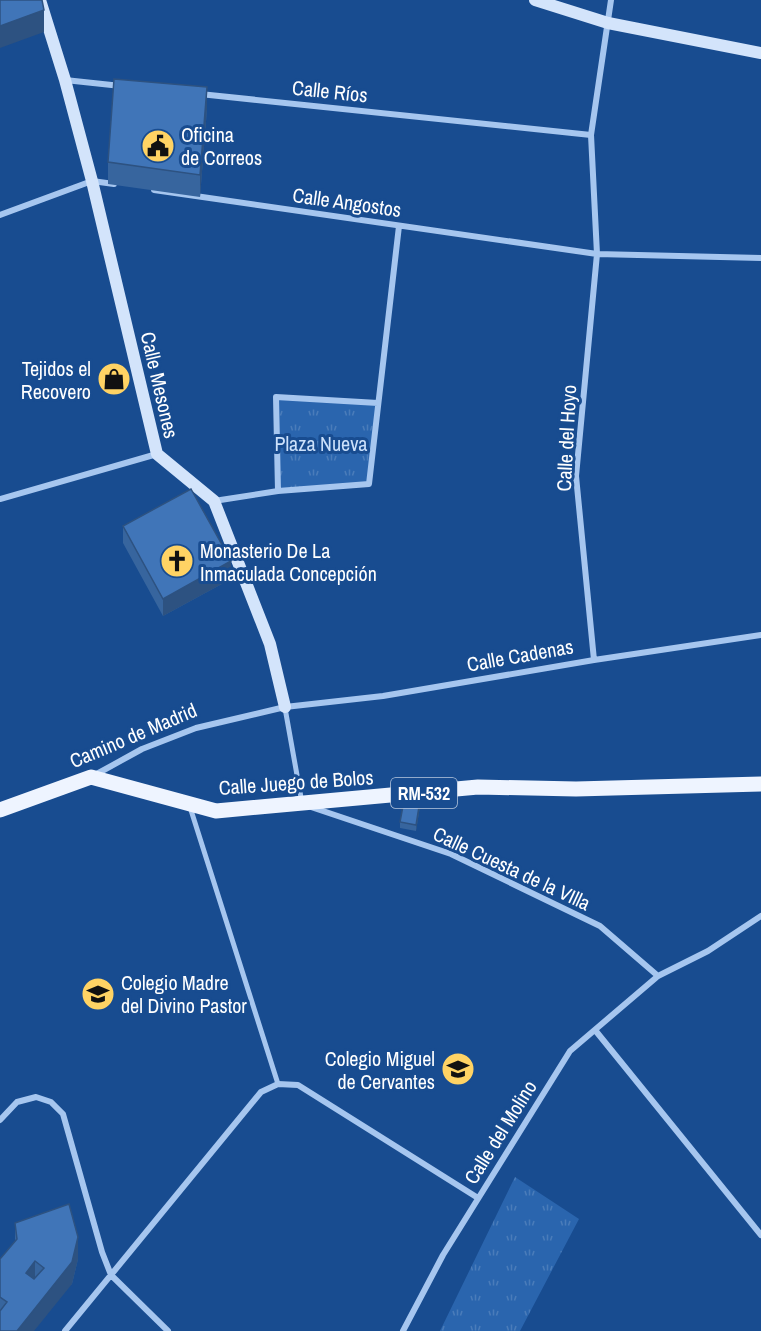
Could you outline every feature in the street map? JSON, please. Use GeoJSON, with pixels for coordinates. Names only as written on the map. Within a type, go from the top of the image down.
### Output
{"type":"FeatureCollection","features":[{"type":"Feature","properties":{"kind":"main road","name":"Calle Mesones"},"geometry":{"type":"LineString","coordinates":[[40,0],[65,80],[92,181],[157,454],[214,501],[270,644],[285,707]]}},
{"type":"Feature","properties":{"kind":"main road"},"geometry":{"type":"LineString","coordinates":[[535,0],[608,23],[761,53]]}},
{"type":"Feature","properties":{"kind":"main road","name":"Calle Juego de Bolos"},"geometry":{"type":"LineString","coordinates":[[91,777],[216,811],[478,787],[576,789],[761,784]]}},
{"type":"Feature","properties":{"kind":"main road","name":"Camino de Madrid"},"geometry":{"type":"LineString","coordinates":[[0,810],[91,777]]}},
{"type":"Feature","properties":{"kind":"street","name":"Calle del Hoyo"},"geometry":{"type":"LineString","coordinates":[[594,660],[576,477],[597,255],[591,135],[611,0]]}},
{"type":"Feature","properties":{"kind":"street"},"geometry":{"type":"LineString","coordinates":[[65,80],[123,86]]}},
{"type":"Feature","properties":{"kind":"street","name":"Calle Ríos"},"geometry":{"type":"LineString","coordinates":[[194,93],[591,135]]}},
{"type":"Feature","properties":{"kind":"street"},"geometry":{"type":"LineString","coordinates":[[0,215],[92,181],[120,185]]}},
{"type":"Feature","properties":{"kind":"street","name":"Calle Angostos"},"geometry":{"type":"LineString","coordinates":[[143,189],[597,255],[761,258]]}},
{"type":"Feature","properties":{"kind":"street"},"geometry":{"type":"LineString","coordinates":[[214,501],[278,491],[369,484],[399,226]]}},
{"type":"Feature","properties":{"kind":"street"},"geometry":{"type":"LineString","coordinates":[[278,491],[276,397],[378,403]]}},
{"type":"Feature","properties":{"kind":"street"},"geometry":{"type":"LineString","coordinates":[[0,499],[157,454]]}},
{"type":"Feature","properties":{"kind":"street","name":"Calle Cadenas"},"geometry":{"type":"LineString","coordinates":[[285,707],[383,696],[594,660],[761,635]]}},
{"type":"Feature","properties":{"kind":"street"},"geometry":{"type":"LineString","coordinates":[[285,707],[303,804]]}},
{"type":"Feature","properties":{"kind":"street","name":"Camino de Madrid"},"geometry":{"type":"LineString","coordinates":[[91,777],[142,750],[196,728],[285,707]]}},
{"type":"Feature","properties":{"kind":"street","name":"Calle Cuesta de la VIlla"},"geometry":{"type":"LineString","coordinates":[[303,804],[451,854],[600,926],[658,976]]}},
{"type":"Feature","properties":{"kind":"street"},"geometry":{"type":"LineString","coordinates":[[190,805],[278,1084]]}},
{"type":"Feature","properties":{"kind":"street","name":"Calle del Molino"},"geometry":{"type":"LineString","coordinates":[[403,1331],[443,1255],[570,1051],[658,976],[708,951],[761,916]]}},
{"type":"Feature","properties":{"kind":"street"},"geometry":{"type":"LineString","coordinates":[[595,1030],[761,1235]]}},
{"type":"Feature","properties":{"kind":"street"},"geometry":{"type":"LineString","coordinates":[[65,1331],[261,1092],[278,1084],[298,1085],[478,1198]]}},
{"type":"Feature","properties":{"kind":"street"},"geometry":{"type":"LineString","coordinates":[[0,1120],[17,1102],[36,1096],[51,1102],[63,1114],[102,1252],[111,1275],[168,1331]]}},
{"type":"Feature","properties":{"kind":"green space","name":"Plaza Nueva"},"geometry":{"type":"Polygon","coordinates":[[[276,397],[378,403],[369,484],[278,491],[276,397]]]}},
{"type":"Feature","properties":{"kind":"green space"},"geometry":{"type":"Polygon","coordinates":[[[515,1177],[579,1219],[520,1331],[440,1331],[515,1177]]]}},
{"type":"Feature","properties":{"kind":"building"},"geometry":{"type":"Polygon","coordinates":[[[0,0],[42,0],[44,10],[0,26],[0,0]]]}},
{"type":"Feature","properties":{"kind":"building","name":"Oficina de Correos"},"geometry":{"type":"Polygon","coordinates":[[[114,79],[207,87],[200,175],[108,162],[114,79]]]}},
{"type":"Feature","properties":{"kind":"building","name":"Monasterio De La Inmaculada Concepción"},"geometry":{"type":"Polygon","coordinates":[[[191,489],[231,561],[163,599],[123,526],[191,489]]]}},
{"type":"Feature","properties":{"kind":"building"},"geometry":{"type":"Polygon","coordinates":[[[421,794],[416,825],[400,822],[405,795],[421,794]]]}},
{"type":"Feature","properties":{"kind":"building"},"geometry":{"type":"Polygon","coordinates":[[[69,1204],[78,1237],[72,1262],[17,1331],[0,1331],[0,1311],[7,1302],[0,1297],[0,1259],[17,1239],[15,1223],[69,1204]],[[35,1261],[26,1273],[34,1279],[44,1268],[35,1261]]]}},
{"type":"Feature","properties":{"kind":"place","name":"Oficina de Correos"},"geometry":{"type":"Point","coordinates":[158,146]}},
{"type":"Feature","properties":{"kind":"place","name":"Tejidos el Recovero"},"geometry":{"type":"Point","coordinates":[114,379]}},
{"type":"Feature","properties":{"kind":"place","name":"Monasterio De La Inmaculada Concepción"},"geometry":{"type":"Point","coordinates":[177,561]}},
{"type":"Feature","properties":{"kind":"place","name":"Colegio Madre del Divino Pastor"},"geometry":{"type":"Point","coordinates":[98,994]}},
{"type":"Feature","properties":{"kind":"place","name":"Colegio Miguel de Cervantes"},"geometry":{"type":"Point","coordinates":[458,1069]}}]}
